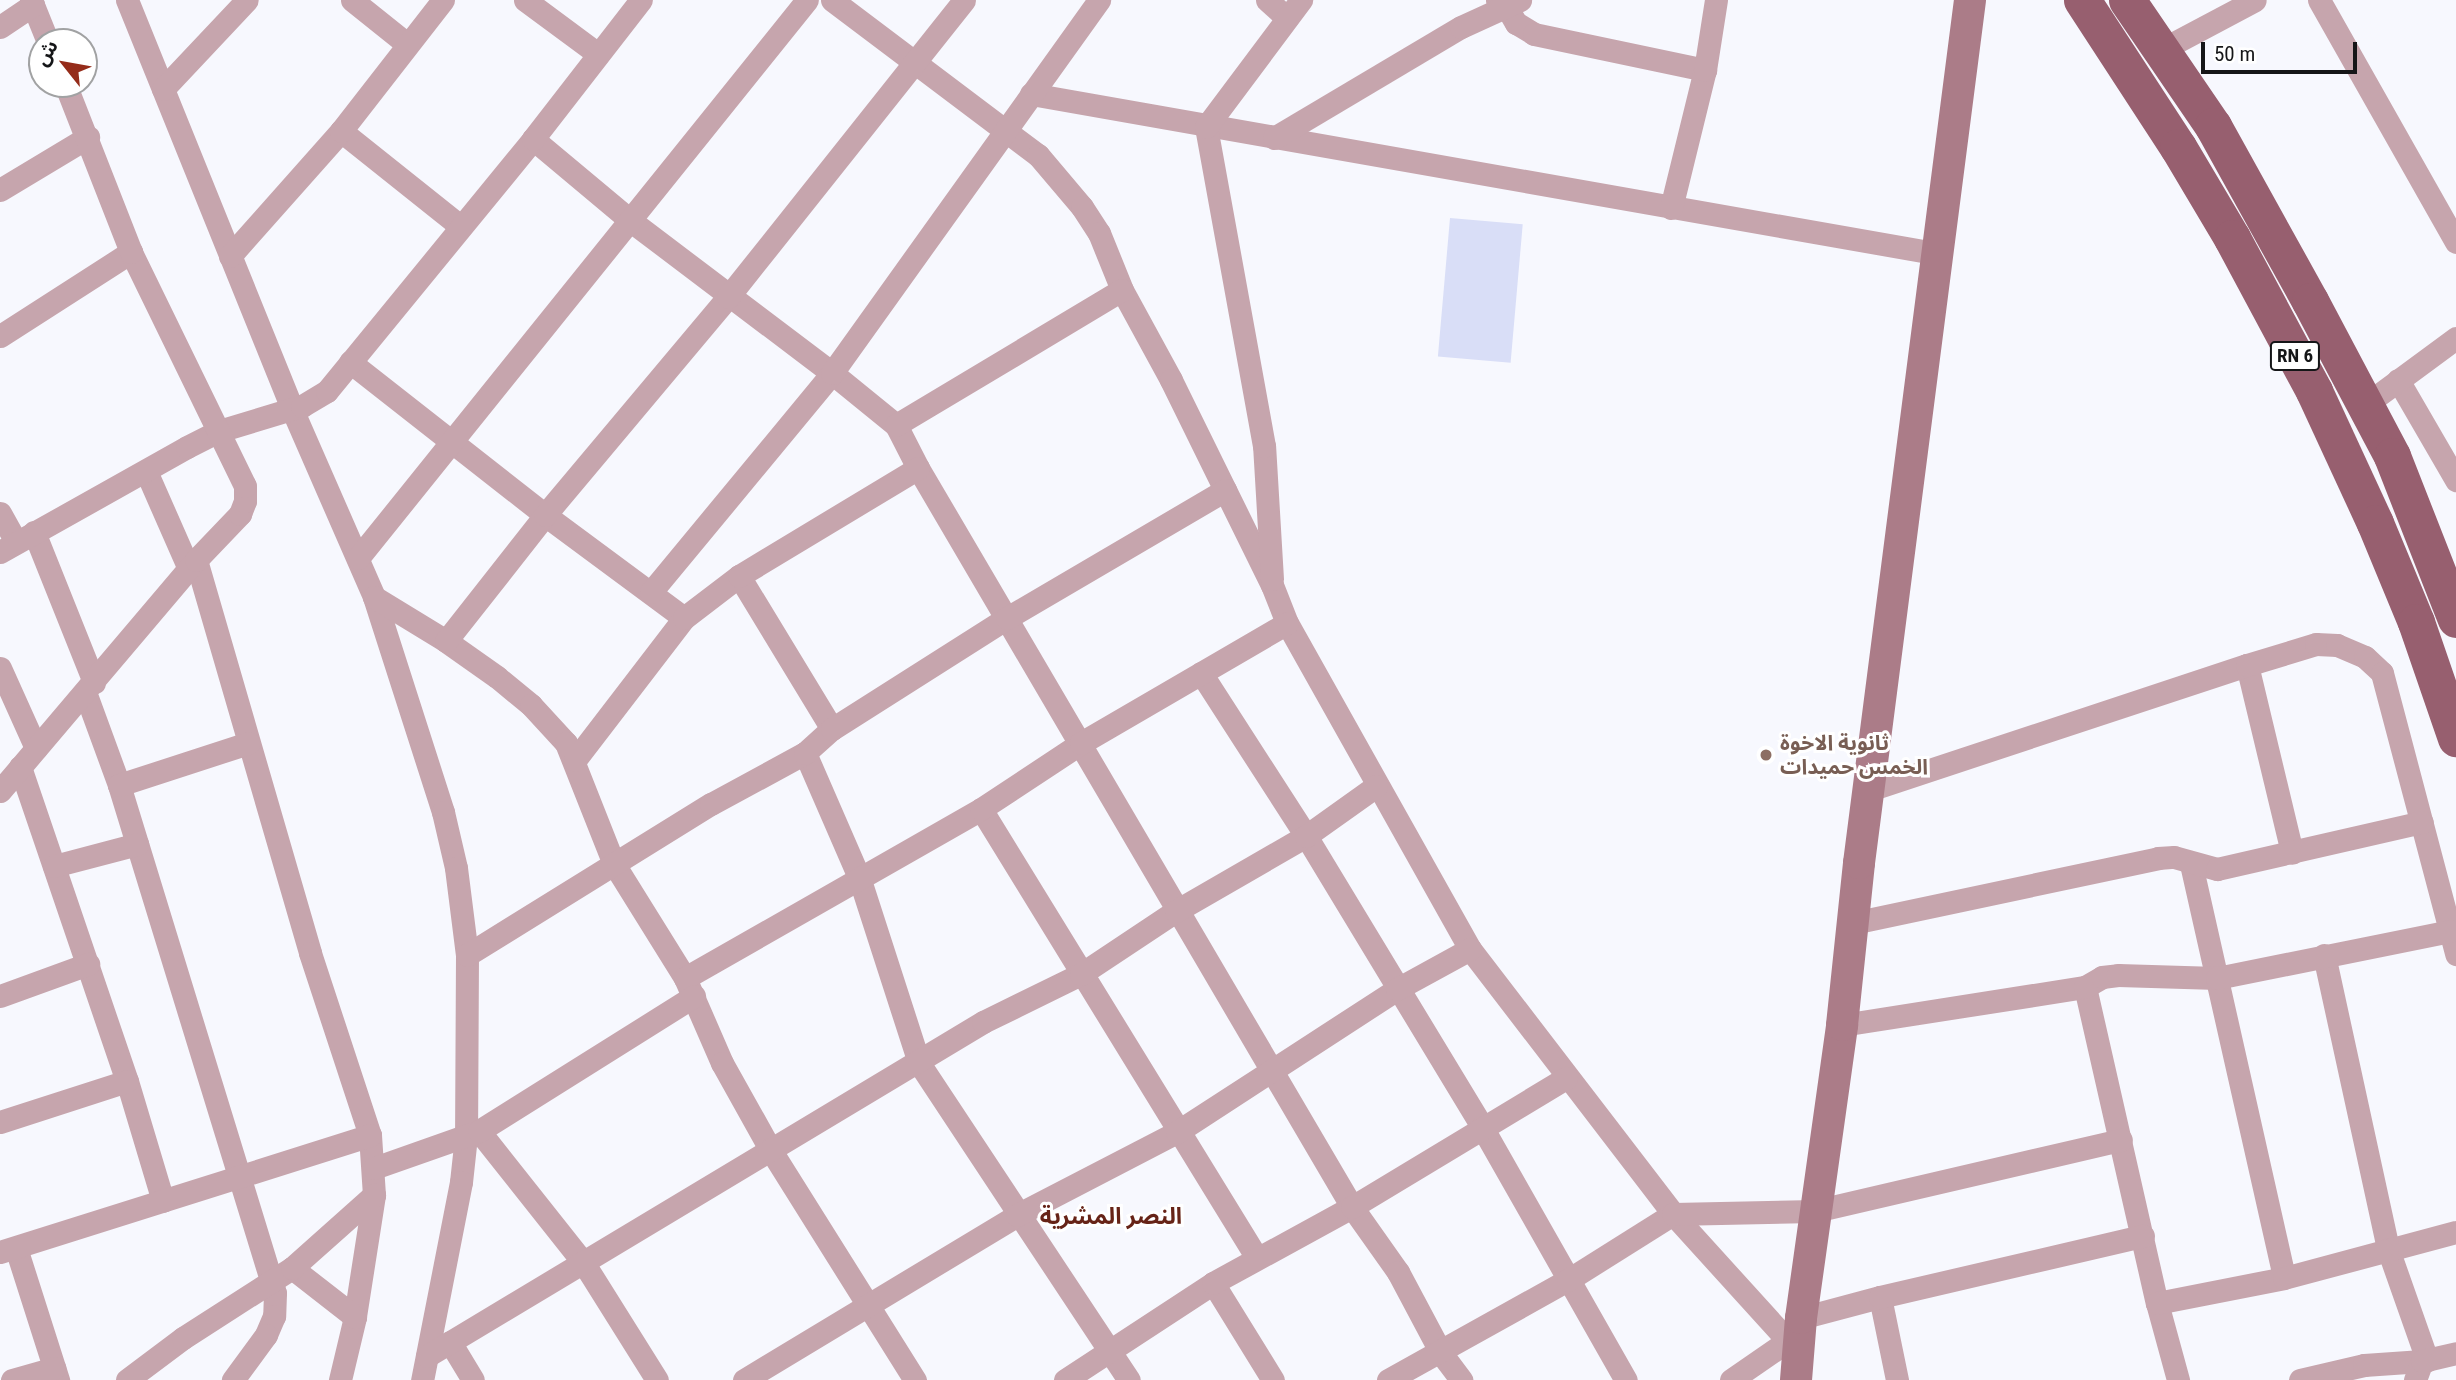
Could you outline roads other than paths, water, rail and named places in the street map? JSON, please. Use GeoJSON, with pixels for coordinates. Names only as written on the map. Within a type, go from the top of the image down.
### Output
{"type":"FeatureCollection","features":[{"type":"Feature","properties":{"kind":"main road","name":"RN 6"},"geometry":{"type":"LineString","coordinates":[[2082,0],[2191,169],[2314,391],[2375,523],[2416,622],[2456,738]]}},
{"type":"Feature","properties":{"kind":"main road","name":"RN 6"},"geometry":{"type":"LineString","coordinates":[[2127,0],[2213,126],[2365,405],[2392,456],[2456,619]]}},
{"type":"Feature","properties":{"kind":"main road"},"geometry":{"type":"LineString","coordinates":[[1796,1349],[1842,1026],[1869,790],[1940,254],[1956,96],[1973,1]]}},
{"type":"Feature","properties":{"kind":"street"},"geometry":{"type":"LineString","coordinates":[[127,0],[292,409],[374,597],[443,812],[456,868],[467,954],[472,1133],[422,1380]]}},
{"type":"Feature","properties":{"kind":"street"},"geometry":{"type":"LineString","coordinates":[[163,89],[247,0]]}},
{"type":"Feature","properties":{"kind":"street"},"geometry":{"type":"LineString","coordinates":[[352,0],[407,44]]}},
{"type":"Feature","properties":{"kind":"street"},"geometry":{"type":"LineString","coordinates":[[230,256],[341,131],[443,0]]}},
{"type":"Feature","properties":{"kind":"street"},"geometry":{"type":"LineString","coordinates":[[525,0],[598,54]]}},
{"type":"Feature","properties":{"kind":"street"},"geometry":{"type":"LineString","coordinates":[[17,542],[219,431],[292,409],[321,395],[533,139],[641,0]]}},
{"type":"Feature","properties":{"kind":"street"},"geometry":{"type":"LineString","coordinates":[[358,558],[807,0]]}},
{"type":"Feature","properties":{"kind":"street"},"geometry":{"type":"LineString","coordinates":[[832,0],[1038,155],[1082,207],[1099,233],[1122,290],[1171,380],[1272,585],[1287,623],[1376,786],[1470,949],[1566,1078],[1673,1214],[1796,1349]]}},
{"type":"Feature","properties":{"kind":"street"},"geometry":{"type":"LineString","coordinates":[[446,641],[545,515],[728,297],[964,0]]}},
{"type":"Feature","properties":{"kind":"street"},"geometry":{"type":"LineString","coordinates":[[651,592],[832,373],[1099,0]]}},
{"type":"Feature","properties":{"kind":"street"},"geometry":{"type":"LineString","coordinates":[[1267,0],[1294,9],[1206,127],[1264,446],[1272,585]]}},
{"type":"Feature","properties":{"kind":"street"},"geometry":{"type":"LineString","coordinates":[[1671,208],[1705,70],[1716,0]]}},
{"type":"Feature","properties":{"kind":"street"},"geometry":{"type":"LineString","coordinates":[[2161,50],[2255,0]]}},
{"type":"Feature","properties":{"kind":"street"},"geometry":{"type":"LineString","coordinates":[[2319,0],[2456,242]]}},
{"type":"Feature","properties":{"kind":"street"},"geometry":{"type":"LineString","coordinates":[[1274,138],[1508,2],[1516,23],[1534,34],[1705,70]]}},
{"type":"Feature","properties":{"kind":"street"},"geometry":{"type":"LineString","coordinates":[[0,27],[32,3],[42,28]]}},
{"type":"Feature","properties":{"kind":"street"},"geometry":{"type":"LineString","coordinates":[[1031,94],[1206,127],[1940,254]]}},
{"type":"Feature","properties":{"kind":"street"},"geometry":{"type":"LineString","coordinates":[[0,791],[192,565],[240,513],[245,502],[245,486],[131,252],[71,98]]}},
{"type":"Feature","properties":{"kind":"street"},"geometry":{"type":"LineString","coordinates":[[341,131],[460,226]]}},
{"type":"Feature","properties":{"kind":"street"},"geometry":{"type":"LineString","coordinates":[[0,190],[88,137]]}},
{"type":"Feature","properties":{"kind":"street"},"geometry":{"type":"LineString","coordinates":[[533,139],[631,221],[728,297],[832,373],[896,425],[918,468],[1081,743],[1176,911],[1352,1207],[1398,1272],[1441,1353],[1461,1380]]}},
{"type":"Feature","properties":{"kind":"street"},"geometry":{"type":"LineString","coordinates":[[0,336],[131,252]]}},
{"type":"Feature","properties":{"kind":"street"},"geometry":{"type":"LineString","coordinates":[[896,425],[1122,290]]}},
{"type":"Feature","properties":{"kind":"street"},"geometry":{"type":"LineString","coordinates":[[2365,405],[2456,338]]}},
{"type":"Feature","properties":{"kind":"street"},"geometry":{"type":"LineString","coordinates":[[350,362],[545,515],[684,618]]}},
{"type":"Feature","properties":{"kind":"street"},"geometry":{"type":"LineString","coordinates":[[2398,380],[2456,480]]}},
{"type":"Feature","properties":{"kind":"street"},"geometry":{"type":"LineString","coordinates":[[575,760],[684,618],[739,576],[918,468]]}},
{"type":"Feature","properties":{"kind":"street"},"geometry":{"type":"LineString","coordinates":[[146,471],[192,565],[310,953],[370,1135],[374,1195],[355,1317],[340,1380]]}},
{"type":"Feature","properties":{"kind":"street"},"geometry":{"type":"LineString","coordinates":[[467,954],[711,804],[805,752],[832,729],[1007,618],[1224,490]]}},
{"type":"Feature","properties":{"kind":"street"},"geometry":{"type":"LineString","coordinates":[[0,513],[90,687],[275,1293],[274,1316],[266,1335],[233,1380]]}},
{"type":"Feature","properties":{"kind":"street"},"geometry":{"type":"LineString","coordinates":[[739,576],[832,729]]}},
{"type":"Feature","properties":{"kind":"street"},"geometry":{"type":"LineString","coordinates":[[374,597],[446,641],[531,705],[556,730],[575,760],[614,864],[690,987],[722,1063],[770,1149],[915,1380]]}},
{"type":"Feature","properties":{"kind":"street"},"geometry":{"type":"LineString","coordinates":[[373,1168],[472,1133],[859,877],[981,809],[1081,743],[1287,623]]}},
{"type":"Feature","properties":{"kind":"street"},"geometry":{"type":"LineString","coordinates":[[1869,790],[2247,665],[2327,643],[2347,648],[2376,665],[2389,695],[2456,954]]}},
{"type":"Feature","properties":{"kind":"street"},"geometry":{"type":"LineString","coordinates":[[2247,665],[2292,853]]}},
{"type":"Feature","properties":{"kind":"street"},"geometry":{"type":"LineString","coordinates":[[0,668],[36,748]]}},
{"type":"Feature","properties":{"kind":"street"},"geometry":{"type":"LineString","coordinates":[[1201,673],[1306,836],[1482,1127],[1626,1380]]}},
{"type":"Feature","properties":{"kind":"street"},"geometry":{"type":"LineString","coordinates":[[119,785],[248,743]]}},
{"type":"Feature","properties":{"kind":"street"},"geometry":{"type":"LineString","coordinates":[[805,752],[859,877],[919,1063],[1017,1215],[1129,1380]]}},
{"type":"Feature","properties":{"kind":"street"},"geometry":{"type":"LineString","coordinates":[[20,767],[127,1081],[163,1201]]}},
{"type":"Feature","properties":{"kind":"street"},"geometry":{"type":"LineString","coordinates":[[427,1356],[770,1149],[919,1063],[983,1022],[1081,974],[1176,911],[1306,836],[1376,786]]}},
{"type":"Feature","properties":{"kind":"street"},"geometry":{"type":"LineString","coordinates":[[981,809],[1177,1132],[1257,1258]]}},
{"type":"Feature","properties":{"kind":"street"},"geometry":{"type":"LineString","coordinates":[[1853,923],[2158,858],[2174,857],[2191,864],[2217,869],[2422,822]]}},
{"type":"Feature","properties":{"kind":"street"},"geometry":{"type":"LineString","coordinates":[[54,866],[137,844]]}},
{"type":"Feature","properties":{"kind":"street"},"geometry":{"type":"LineString","coordinates":[[2191,864],[2284,1278]]}},
{"type":"Feature","properties":{"kind":"street"},"geometry":{"type":"LineString","coordinates":[[1842,1026],[2085,987],[2102,977],[2118,975],[2217,978],[2450,931]]}},
{"type":"Feature","properties":{"kind":"street"},"geometry":{"type":"LineString","coordinates":[[744,1380],[1017,1215],[1177,1132],[1397,989],[1470,949]]}},
{"type":"Feature","properties":{"kind":"street"},"geometry":{"type":"LineString","coordinates":[[2324,956],[2388,1249],[2421,1367]]}},
{"type":"Feature","properties":{"kind":"street"},"geometry":{"type":"LineString","coordinates":[[0,996],[88,964]]}},
{"type":"Feature","properties":{"kind":"street"},"geometry":{"type":"LineString","coordinates":[[2085,987],[2157,1303],[2178,1380]]}},
{"type":"Feature","properties":{"kind":"street"},"geometry":{"type":"LineString","coordinates":[[1065,1380],[1213,1283],[1352,1207],[1566,1078]]}},
{"type":"Feature","properties":{"kind":"street"},"geometry":{"type":"LineString","coordinates":[[0,1122],[127,1081]]}},
{"type":"Feature","properties":{"kind":"street"},"geometry":{"type":"LineString","coordinates":[[472,1133],[583,1262],[657,1380]]}},
{"type":"Feature","properties":{"kind":"street"},"geometry":{"type":"LineString","coordinates":[[12,1380],[56,1374],[8,1250],[370,1135]]}},
{"type":"Feature","properties":{"kind":"street"},"geometry":{"type":"LineString","coordinates":[[1388,1380],[1441,1353],[1568,1280],[1673,1214],[1815,1211],[2121,1140]]}},
{"type":"Feature","properties":{"kind":"street"},"geometry":{"type":"LineString","coordinates":[[142,1376],[292,1268],[374,1195]]}},
{"type":"Feature","properties":{"kind":"street"},"geometry":{"type":"LineString","coordinates":[[2157,1303],[2284,1278],[2456,1232]]}},
{"type":"Feature","properties":{"kind":"street"},"geometry":{"type":"LineString","coordinates":[[1731,1380],[1796,1349],[1880,1297],[2143,1236]]}},
{"type":"Feature","properties":{"kind":"street"},"geometry":{"type":"LineString","coordinates":[[292,1268],[355,1317]]}},
{"type":"Feature","properties":{"kind":"street"},"geometry":{"type":"LineString","coordinates":[[1213,1283],[1273,1380]]}},
{"type":"Feature","properties":{"kind":"street"},"geometry":{"type":"LineString","coordinates":[[1880,1297],[1897,1380]]}},
{"type":"Feature","properties":{"kind":"street"},"geometry":{"type":"LineString","coordinates":[[450,1342],[473,1380]]}},
{"type":"Feature","properties":{"kind":"street"},"geometry":{"type":"LineString","coordinates":[[2300,1380],[2364,1365],[2421,1367],[2456,1353]]}},
{"type":"Feature","properties":{"kind":"place","name":"ثانوية الاخوة الخمس حميدات"},"geometry":{"type":"Point","coordinates":[1766,755]}},
{"type":"Feature","properties":{"kind":"district","name":"النصر المشرية"},"geometry":{"type":"Point","coordinates":[1111,1217]}}]}
